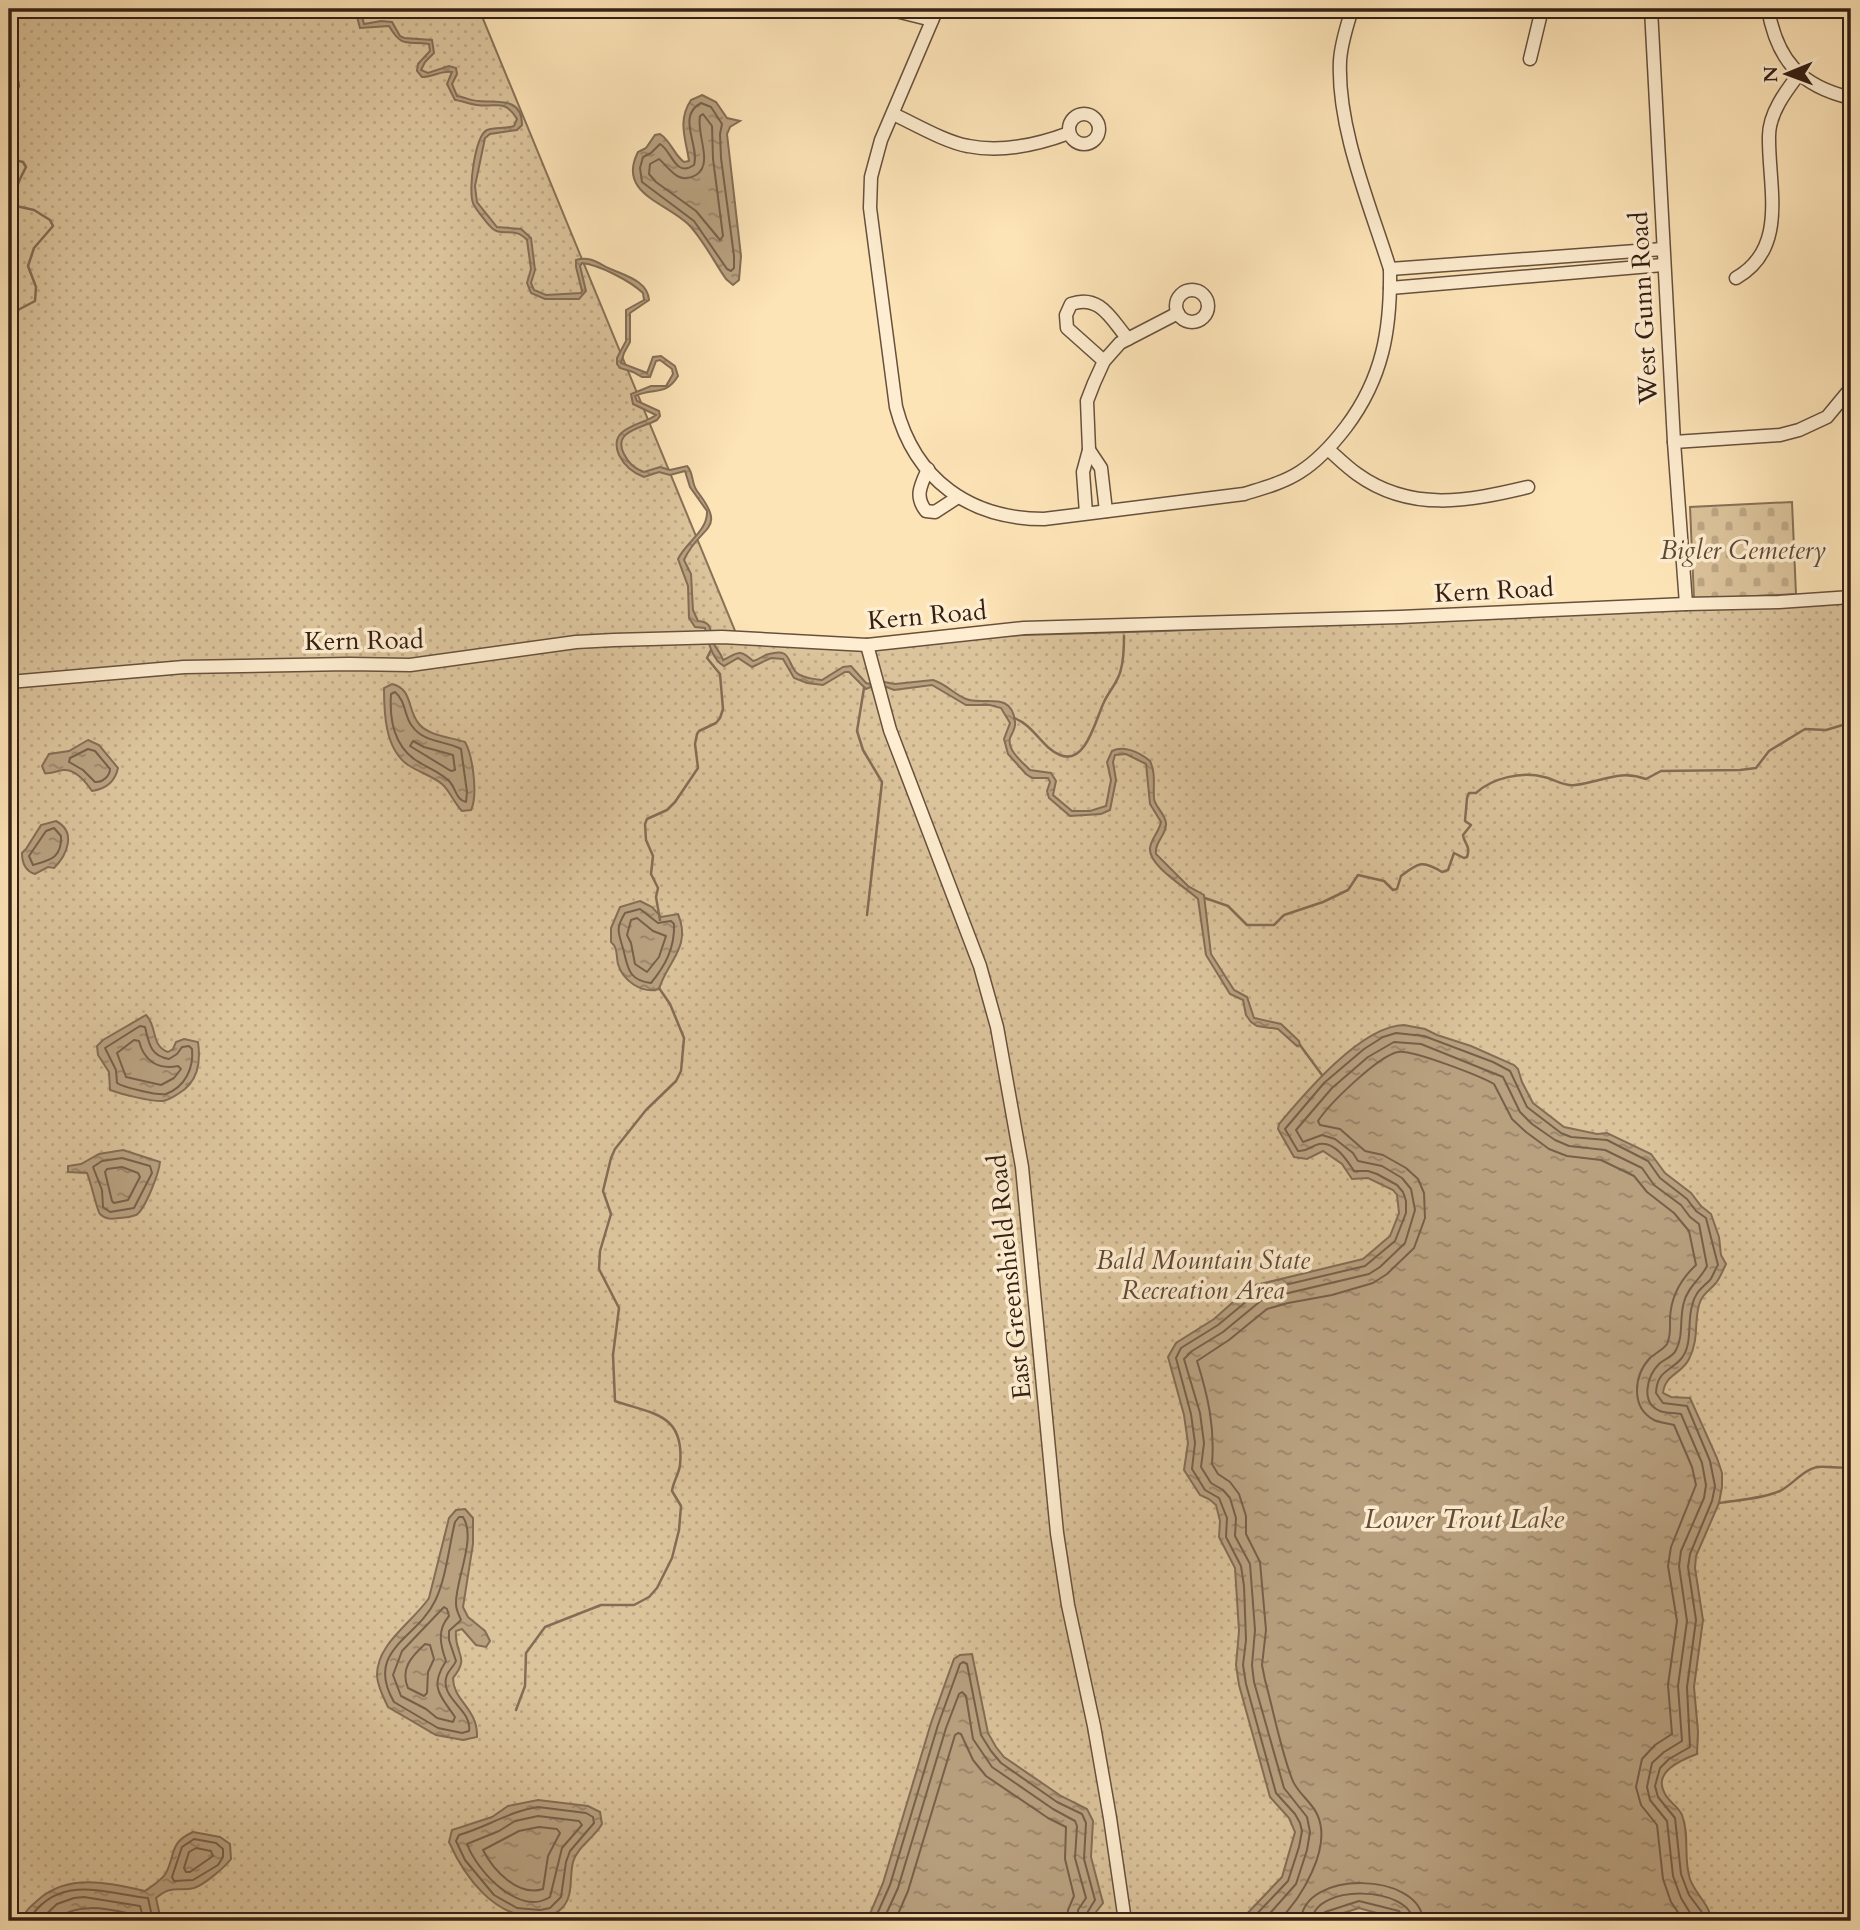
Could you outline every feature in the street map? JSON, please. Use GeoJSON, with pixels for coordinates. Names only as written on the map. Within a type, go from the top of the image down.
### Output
{"type":"FeatureCollection","features":[{"type":"Feature","properties":{"kind":"street"},"geometry":{"type":"LineString","coordinates":[[888,9],[935,14],[881,140],[871,177],[870,208],[896,407],[910,447],[928,469],[958,497],[981,509],[1018,519],[1044,519],[1244,494],[1300,472],[1329,450],[1357,412],[1374,382],[1387,334],[1390,269],[1346,129],[1340,89],[1340,59],[1352,9]]}},
{"type":"Feature","properties":{"kind":"street"},"geometry":{"type":"LineString","coordinates":[[1530,59],[1542,9]]}},
{"type":"Feature","properties":{"kind":"street","name":"West Gunn Road"},"geometry":{"type":"LineString","coordinates":[[1651,9],[1662,248],[1686,604]]}},
{"type":"Feature","properties":{"kind":"street"},"geometry":{"type":"LineString","coordinates":[[1768,9],[1776,43],[1799,74],[1816,85],[1851,98]]}},
{"type":"Feature","properties":{"kind":"street"},"geometry":{"type":"LineString","coordinates":[[1736,278],[1750,270],[1762,256],[1769,241],[1772,220],[1768,134],[1777,106],[1799,74]]}},
{"type":"Feature","properties":{"kind":"street"},"geometry":{"type":"LineString","coordinates":[[893,114],[966,146],[1004,150],[1046,142],[1069,133]]}},
{"type":"Feature","properties":{"kind":"street"},"geometry":{"type":"LineString","coordinates":[[1390,269],[1662,248]]}},
{"type":"Feature","properties":{"kind":"street"},"geometry":{"type":"LineString","coordinates":[[1517,259],[1519,278]]}},
{"type":"Feature","properties":{"kind":"street"},"geometry":{"type":"LineString","coordinates":[[1390,288],[1663,265]]}},
{"type":"Feature","properties":{"kind":"street"},"geometry":{"type":"LineString","coordinates":[[1104,361],[1067,328],[1066,315],[1071,304],[1084,300],[1097,303],[1128,339]]}},
{"type":"Feature","properties":{"kind":"street"},"geometry":{"type":"LineString","coordinates":[[1086,513],[1083,472],[1089,450],[1087,401],[1104,361],[1120,343],[1178,313]]}},
{"type":"Feature","properties":{"kind":"street"},"geometry":{"type":"LineString","coordinates":[[1674,442],[1780,435],[1799,430],[1827,417],[1851,388]]}},
{"type":"Feature","properties":{"kind":"street"},"geometry":{"type":"LineString","coordinates":[[1089,450],[1101,468],[1106,511]]}},
{"type":"Feature","properties":{"kind":"street"},"geometry":{"type":"LineString","coordinates":[[1329,450],[1358,475],[1379,487],[1424,501],[1465,500],[1528,487]]}},
{"type":"Feature","properties":{"kind":"street"},"geometry":{"type":"LineString","coordinates":[[928,469],[919,490],[919,502],[926,511],[935,512],[958,497]]}},
{"type":"Feature","properties":{"kind":"street","name":"Kern Road"},"geometry":{"type":"LineString","coordinates":[[9,682],[184,667],[410,665],[576,642],[722,637],[867,645],[1024,628],[1400,617],[1851,597]]}},
{"type":"Feature","properties":{"kind":"street","name":"East Greenshield Road"},"geometry":{"type":"LineString","coordinates":[[867,645],[890,730],[980,967],[997,1027],[1022,1167],[1057,1533],[1068,1605],[1108,1805],[1125,1921]]}},
{"type":"Feature","properties":{"kind":"green space","name":"Bald Mountain State Recreation Area"},"geometry":{"type":"Polygon","coordinates":[[[9,9],[479,9],[740,643],[1164,631],[1851,602],[1851,1921],[9,1921],[9,9]]]}},
{"type":"Feature","properties":{"kind":"green space","name":"Bigler Cemetery"},"geometry":{"type":"Polygon","coordinates":[[[1792,502],[1796,594],[1694,599],[1690,507],[1792,502]]]}},
{"type":"Feature","properties":{"kind":"water"},"geometry":{"type":"Polygon","coordinates":[[[355,9],[360,9],[364,24],[392,22],[404,38],[432,40],[434,53],[421,70],[428,73],[449,66],[456,68],[457,74],[452,84],[457,96],[476,101],[507,103],[518,109],[522,125],[517,130],[490,134],[485,138],[475,186],[477,202],[497,227],[521,229],[531,238],[535,270],[531,283],[534,290],[546,295],[581,293],[576,260],[586,259],[630,277],[641,284],[648,294],[649,300],[630,313],[630,342],[621,363],[647,373],[653,357],[661,356],[675,366],[678,376],[669,387],[635,396],[637,401],[659,411],[660,416],[657,420],[630,431],[622,440],[621,446],[630,463],[644,472],[660,467],[670,470],[687,466],[691,472],[695,488],[711,514],[711,522],[684,560],[691,574],[693,610],[698,621],[709,626],[714,644],[723,660],[738,653],[745,654],[753,661],[781,653],[787,656],[795,671],[804,677],[822,680],[843,667],[851,666],[871,687],[866,689],[849,672],[823,685],[807,683],[794,678],[783,659],[771,658],[752,667],[738,658],[724,666],[716,659],[705,628],[695,627],[689,618],[688,586],[678,559],[704,525],[707,511],[690,487],[685,471],[670,475],[659,472],[644,477],[626,465],[617,446],[621,433],[656,415],[633,404],[631,394],[651,386],[666,386],[673,374],[672,369],[660,360],[656,361],[650,377],[642,377],[620,368],[617,364],[617,358],[626,341],[626,310],[644,300],[643,293],[614,274],[582,263],[580,266],[586,291],[579,299],[545,299],[531,293],[527,283],[531,269],[527,240],[518,233],[493,229],[473,203],[471,187],[474,164],[483,134],[490,129],[514,126],[517,119],[504,106],[477,105],[455,100],[447,84],[452,72],[422,77],[417,71],[418,64],[430,51],[429,44],[401,41],[389,26],[360,28],[355,9]]]}},
{"type":"Feature","properties":{"kind":"water"},"geometry":{"type":"Polygon","coordinates":[[[702,95],[716,102],[727,118],[740,121],[730,127],[727,134],[741,256],[739,280],[733,285],[688,224],[646,195],[634,177],[633,166],[638,152],[646,148],[655,135],[664,137],[684,162],[689,161],[684,115],[691,100],[702,95]]]}},
{"type":"Feature","properties":{"kind":"water"},"geometry":{"type":"Polygon","coordinates":[[[933,680],[966,699],[996,701],[1008,706],[1013,712],[1015,722],[1010,738],[1013,751],[1030,770],[1051,773],[1056,781],[1053,795],[1072,811],[1090,811],[1106,806],[1111,780],[1107,762],[1112,751],[1131,750],[1150,761],[1154,775],[1154,799],[1166,823],[1156,854],[1188,886],[1204,895],[1211,954],[1234,990],[1247,997],[1254,1018],[1281,1024],[1300,1045],[1297,1046],[1278,1029],[1257,1026],[1251,1022],[1246,1015],[1243,1000],[1230,994],[1206,955],[1198,899],[1161,869],[1151,855],[1150,848],[1161,822],[1150,804],[1146,764],[1126,754],[1115,755],[1113,762],[1116,780],[1110,810],[1101,814],[1070,816],[1049,798],[1048,778],[1032,778],[1008,754],[1004,739],[1010,723],[1001,708],[966,705],[932,685],[894,690],[884,686],[884,682],[895,684],[933,680]]]}},
{"type":"Feature","properties":{"kind":"water"},"geometry":{"type":"Polygon","coordinates":[[[392,684],[407,695],[415,718],[423,728],[434,734],[465,742],[474,776],[471,810],[462,811],[442,784],[400,758],[387,730],[384,688],[392,684]]]}},
{"type":"Feature","properties":{"kind":"water"},"geometry":{"type":"Polygon","coordinates":[[[88,740],[99,745],[118,768],[109,784],[92,791],[76,774],[67,770],[45,773],[42,766],[49,754],[69,751],[88,740]]]}},
{"type":"Feature","properties":{"kind":"water"},"geometry":{"type":"Polygon","coordinates":[[[56,821],[68,837],[63,857],[54,868],[48,867],[32,873],[25,866],[22,853],[41,825],[56,821]]]}},
{"type":"Feature","properties":{"kind":"water"},"geometry":{"type":"Polygon","coordinates":[[[640,901],[652,907],[661,917],[678,914],[682,926],[677,954],[659,989],[646,990],[629,981],[618,964],[616,949],[611,942],[611,928],[620,907],[640,901]]]}},
{"type":"Feature","properties":{"kind":"water"},"geometry":{"type":"Polygon","coordinates":[[[146,1015],[162,1049],[168,1052],[176,1042],[184,1039],[198,1042],[199,1057],[194,1078],[185,1089],[163,1101],[110,1090],[109,1072],[98,1055],[97,1046],[103,1040],[146,1015]]]}},
{"type":"Feature","properties":{"kind":"water","name":"Lower Trout Lake"},"geometry":{"type":"Polygon","coordinates":[[[1404,1025],[1425,1029],[1514,1065],[1533,1103],[1564,1127],[1597,1134],[1607,1133],[1651,1154],[1665,1173],[1691,1193],[1711,1214],[1719,1237],[1721,1255],[1726,1264],[1717,1281],[1700,1301],[1694,1345],[1689,1359],[1670,1378],[1663,1393],[1671,1397],[1690,1398],[1722,1473],[1719,1503],[1696,1556],[1695,1568],[1703,1620],[1694,1687],[1697,1754],[1670,1768],[1662,1779],[1667,1797],[1682,1815],[1686,1830],[1690,1879],[1709,1911],[1711,1921],[1405,1921],[1359,1908],[1318,1921],[1240,1921],[1282,1877],[1295,1832],[1289,1818],[1270,1797],[1239,1685],[1236,1665],[1239,1631],[1235,1568],[1219,1537],[1220,1521],[1216,1505],[1200,1495],[1184,1470],[1188,1443],[1184,1415],[1168,1357],[1176,1343],[1214,1319],[1256,1285],[1363,1259],[1390,1236],[1399,1213],[1397,1195],[1393,1190],[1368,1178],[1352,1179],[1342,1164],[1323,1151],[1307,1159],[1294,1157],[1278,1129],[1279,1124],[1303,1096],[1335,1063],[1370,1037],[1387,1028],[1404,1025]]]}},
{"type":"Feature","properties":{"kind":"water"},"geometry":{"type":"Polygon","coordinates":[[[123,1150],[160,1162],[151,1191],[140,1212],[112,1219],[99,1212],[87,1173],[68,1172],[68,1166],[81,1164],[99,1154],[123,1150]]]}},
{"type":"Feature","properties":{"kind":"water"},"geometry":{"type":"Polygon","coordinates":[[[465,1509],[473,1518],[473,1544],[463,1607],[468,1617],[485,1631],[490,1641],[486,1647],[476,1645],[462,1629],[456,1631],[461,1665],[453,1678],[454,1686],[474,1719],[477,1737],[463,1740],[436,1735],[388,1707],[379,1688],[377,1675],[379,1663],[389,1643],[429,1598],[449,1518],[456,1510],[465,1509]]]}},
{"type":"Feature","properties":{"kind":"water"},"geometry":{"type":"Polygon","coordinates":[[[972,1654],[988,1733],[996,1747],[1004,1757],[1061,1796],[1087,1809],[1093,1821],[1091,1857],[1103,1903],[1093,1916],[1096,1921],[867,1921],[883,1883],[931,1723],[954,1659],[960,1655],[972,1654]]]}},
{"type":"Feature","properties":{"kind":"water"},"geometry":{"type":"Polygon","coordinates":[[[538,1800],[588,1806],[600,1812],[602,1824],[575,1857],[570,1892],[560,1910],[547,1916],[522,1916],[508,1911],[483,1893],[464,1869],[449,1842],[452,1830],[492,1817],[508,1806],[538,1800]]]}},
{"type":"Feature","properties":{"kind":"water"},"geometry":{"type":"Polygon","coordinates":[[[193,1832],[220,1837],[230,1844],[231,1859],[198,1886],[171,1890],[156,1898],[159,1921],[21,1921],[38,1900],[62,1886],[90,1882],[145,1891],[164,1876],[174,1849],[180,1840],[193,1832]]]}},
{"type":"Feature","properties":{"kind":"waterway"},"geometry":{"type":"LineString","coordinates":[[9,79],[18,81],[19,86],[17,90],[9,93]]}},
{"type":"Feature","properties":{"kind":"waterway"},"geometry":{"type":"LineString","coordinates":[[9,153],[11,159],[23,162],[26,167],[16,191],[16,206],[34,210],[50,220],[53,226],[34,248],[28,266],[36,287],[35,301],[18,310],[9,320]]}},
{"type":"Feature","properties":{"kind":"waterway"},"geometry":{"type":"LineString","coordinates":[[1014,718],[1027,726],[1053,751],[1069,757],[1077,754],[1089,739],[1104,702],[1120,673],[1124,636]]}},
{"type":"Feature","properties":{"kind":"waterway"},"geometry":{"type":"LineString","coordinates":[[660,920],[656,897],[658,888],[651,874],[653,856],[646,840],[645,824],[647,819],[667,810],[675,802],[698,768],[695,744],[697,734],[720,718],[723,709],[720,674],[707,658],[711,650]]}},
{"type":"Feature","properties":{"kind":"waterway"},"geometry":{"type":"LineString","coordinates":[[864,688],[857,731],[863,750],[882,782],[867,915]]}},
{"type":"Feature","properties":{"kind":"waterway"},"geometry":{"type":"LineString","coordinates":[[1205,898],[1228,906],[1247,925],[1274,925],[1284,915],[1348,890],[1358,875],[1384,881],[1393,890],[1397,889],[1401,876],[1417,865],[1425,864],[1442,872],[1448,870],[1454,853],[1467,857],[1468,847],[1463,835],[1471,825],[1465,821],[1469,793],[1476,793],[1490,783],[1517,775],[1535,775],[1571,785],[1627,775],[1646,779],[1661,771],[1756,768],[1769,751],[1805,729],[1826,730],[1851,720]]}},
{"type":"Feature","properties":{"kind":"waterway"},"geometry":{"type":"LineString","coordinates":[[516,1710],[525,1686],[526,1653],[545,1627],[601,1605],[634,1605],[649,1597],[657,1588],[672,1558],[679,1530],[681,1506],[672,1491],[680,1465],[677,1435],[663,1418],[615,1401],[613,1355],[619,1308],[599,1269],[600,1251],[611,1214],[603,1191],[611,1158],[646,1110],[676,1081],[681,1071],[684,1038],[670,1004],[659,988]]}},
{"type":"Feature","properties":{"kind":"waterway"},"geometry":{"type":"LineString","coordinates":[[1300,1045],[1322,1075]]}},
{"type":"Feature","properties":{"kind":"waterway"},"geometry":{"type":"LineString","coordinates":[[1719,1503],[1773,1494],[1813,1468],[1851,1467]]}},
{"type":"Feature","properties":{"kind":"waterway"},"geometry":{"type":"LineString","coordinates":[[1090,1914],[1105,1921]]}},
{"type":"Feature","properties":{"kind":"waterway"},"geometry":{"type":"LineString","coordinates":[[540,1921],[541,1917]]}}]}
